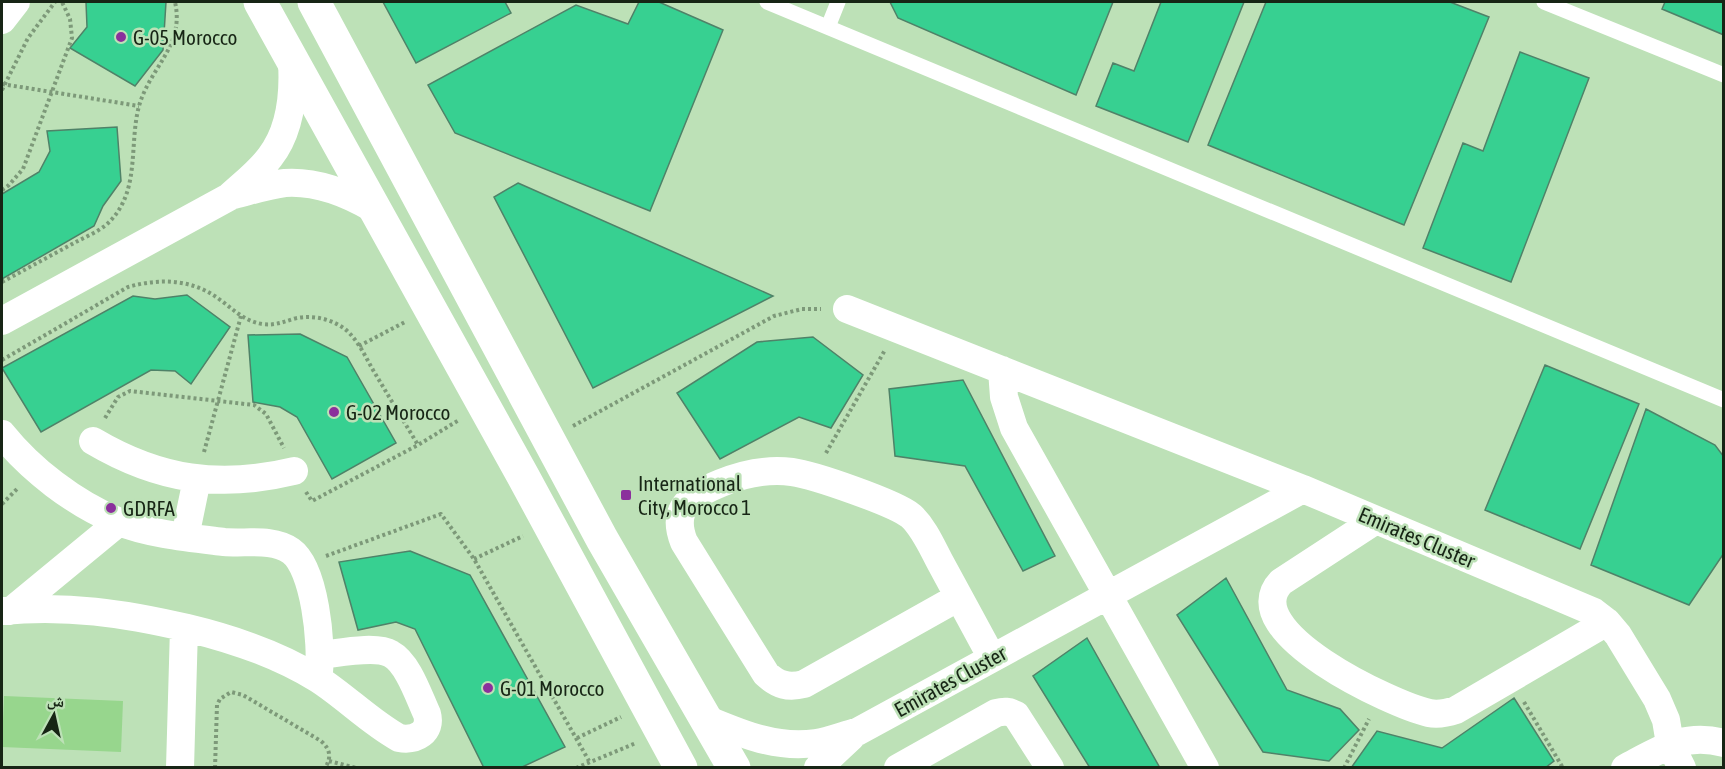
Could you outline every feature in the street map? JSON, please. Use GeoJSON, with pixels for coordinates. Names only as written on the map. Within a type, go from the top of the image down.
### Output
{"type":"FeatureCollection","features":[{"type":"Feature","properties":{"kind":"street"},"geometry":{"type":"LineString","coordinates":[[2,21],[16,2]]}},
{"type":"Feature","properties":{"kind":"street"},"geometry":{"type":"LineString","coordinates":[[260,2],[482,406],[523,476],[664,744]]}},
{"type":"Feature","properties":{"kind":"street"},"geometry":{"type":"LineString","coordinates":[[314,2],[602,539],[734,768]]}},
{"type":"Feature","properties":{"kind":"street"},"geometry":{"type":"LineString","coordinates":[[229,197],[265,163],[281,139],[292,102],[292,62]]}},
{"type":"Feature","properties":{"kind":"street"},"geometry":{"type":"LineString","coordinates":[[2,321],[229,197],[284,183],[303,184],[340,192],[374,209]]}},
{"type":"Feature","properties":{"kind":"street"},"geometry":{"type":"LineString","coordinates":[[847,309],[1303,489]]}},
{"type":"Feature","properties":{"kind":"street"},"geometry":{"type":"LineString","coordinates":[[1002,370],[1004,397],[1014,428],[1205,768]]}},
{"type":"Feature","properties":{"kind":"street"},"geometry":{"type":"LineString","coordinates":[[2,434],[31,464],[58,486],[87,506],[119,522],[185,537],[280,546],[297,556],[303,564],[317,617],[320,667],[258,650],[212,634],[150,619],[81,609],[46,608],[6,611]]}},
{"type":"Feature","properties":{"kind":"street"},"geometry":{"type":"LineString","coordinates":[[93,441],[112,452],[153,469],[197,479],[244,480],[294,471]]}},
{"type":"Feature","properties":{"kind":"street"},"geometry":{"type":"LineString","coordinates":[[523,476],[524,471],[533,464],[543,467],[578,522],[602,539]]}},
{"type":"Feature","properties":{"kind":"street"},"geometry":{"type":"LineString","coordinates":[[959,597],[804,684],[794,687],[774,681],[766,674],[684,542],[680,524],[681,514],[690,498],[698,492],[733,478],[773,471],[793,472],[812,477],[894,507],[911,516],[923,532],[959,597],[992,658]]}},
{"type":"Feature","properties":{"kind":"street"},"geometry":{"type":"LineString","coordinates":[[185,537],[197,479]]}},
{"type":"Feature","properties":{"kind":"street","name":"Emirates Cluster"},"geometry":{"type":"LineString","coordinates":[[706,720],[744,735],[780,744],[817,743],[857,732],[1303,489],[1594,612],[1618,635],[1657,699],[1666,720],[1676,756]]}},
{"type":"Feature","properties":{"kind":"street"},"geometry":{"type":"LineString","coordinates":[[1376,520],[1281,582],[1275,588],[1271,603],[1276,617],[1293,639],[1310,654],[1340,674],[1382,695],[1420,710],[1438,714],[1456,710],[1607,622]]}},
{"type":"Feature","properties":{"kind":"street"},"geometry":{"type":"LineString","coordinates":[[6,611],[119,522]]}},
{"type":"Feature","properties":{"kind":"street"},"geometry":{"type":"LineString","coordinates":[[180,768],[184,628]]}},
{"type":"Feature","properties":{"kind":"street"},"geometry":{"type":"LineString","coordinates":[[898,768],[1003,711],[1016,715],[1050,768]]}},
{"type":"Feature","properties":{"kind":"street","name":"Emirates Cluster"},"geometry":{"type":"LineString","coordinates":[[818,768],[857,732]]}},
{"type":"Feature","properties":{"kind":"street"},"geometry":{"type":"LineString","coordinates":[[1625,768],[1676,756],[1700,739],[1724,743]]}},
{"type":"Feature","properties":{"kind":"lane"},"geometry":{"type":"LineString","coordinates":[[767,2],[1724,400]]}},
{"type":"Feature","properties":{"kind":"lane"},"geometry":{"type":"LineString","coordinates":[[828,27],[838,2]]}},
{"type":"Feature","properties":{"kind":"lane"},"geometry":{"type":"LineString","coordinates":[[1544,2],[1724,75]]}},
{"type":"Feature","properties":{"kind":"path"},"geometry":{"type":"LineString","coordinates":[[2,90],[2,84],[28,38],[56,2]]}},
{"type":"Feature","properties":{"kind":"path"},"geometry":{"type":"LineString","coordinates":[[2,190],[23,169],[72,38],[70,19],[62,2]]}},
{"type":"Feature","properties":{"kind":"path"},"geometry":{"type":"LineString","coordinates":[[2,282],[106,226],[114,218],[125,199],[134,163],[134,138],[139,106],[148,82],[168,54],[174,41],[177,28],[177,2]]}},
{"type":"Feature","properties":{"kind":"path"},"geometry":{"type":"LineString","coordinates":[[2,84],[139,106]]}},
{"type":"Feature","properties":{"kind":"path"},"geometry":{"type":"LineString","coordinates":[[2,360],[128,287],[163,280],[195,286],[214,296],[241,316],[262,324],[283,324],[296,318],[322,318],[345,329],[359,346],[418,445]]}},
{"type":"Feature","properties":{"kind":"path"},"geometry":{"type":"LineString","coordinates":[[359,346],[429,309]]}},
{"type":"Feature","properties":{"kind":"path"},"geometry":{"type":"LineString","coordinates":[[548,439],[774,316],[802,309],[847,309]]}},
{"type":"Feature","properties":{"kind":"path"},"geometry":{"type":"LineString","coordinates":[[197,479],[241,316]]}},
{"type":"Feature","properties":{"kind":"path"},"geometry":{"type":"LineString","coordinates":[[812,477],[897,329]]}},
{"type":"Feature","properties":{"kind":"path"},"geometry":{"type":"LineString","coordinates":[[93,441],[113,402],[130,391],[247,404],[261,408],[271,420],[294,471],[312,501],[418,445],[482,406]]}},
{"type":"Feature","properties":{"kind":"path"},"geometry":{"type":"LineString","coordinates":[[303,564],[441,514],[474,559],[589,761]]}},
{"type":"Feature","properties":{"kind":"path"},"geometry":{"type":"LineString","coordinates":[[474,559],[549,524]]}},
{"type":"Feature","properties":{"kind":"path"},"geometry":{"type":"LineString","coordinates":[[1510,678],[1563,768]]}},
{"type":"Feature","properties":{"kind":"path"},"geometry":{"type":"LineString","coordinates":[[215,768],[217,705],[220,699],[231,692],[243,695],[321,741],[327,746],[330,754],[326,768]]}},
{"type":"Feature","properties":{"kind":"path"},"geometry":{"type":"LineString","coordinates":[[1344,768],[1382,695]]}},
{"type":"Feature","properties":{"kind":"path"},"geometry":{"type":"LineString","coordinates":[[577,738],[664,744]]}},
{"type":"Feature","properties":{"kind":"path"},"geometry":{"type":"LineString","coordinates":[[576,768],[589,761],[664,744]]}},
{"type":"Feature","properties":{"kind":"path"},"geometry":{"type":"LineString","coordinates":[[329,761],[356,768]]}},
{"type":"Feature","properties":{"kind":"green space"},"geometry":{"type":"Polygon","coordinates":[[[4,696],[123,701],[121,752],[2,747],[4,696]]]}},
{"type":"Feature","properties":{"kind":"building","name":"G-05 Morocco"},"geometry":{"type":"Polygon","coordinates":[[[86,2],[166,2],[163,50],[135,86],[70,48],[87,27],[86,2]]]}},
{"type":"Feature","properties":{"kind":"building"},"geometry":{"type":"Polygon","coordinates":[[[383,2],[505,2],[511,13],[416,63],[383,2]]]}},
{"type":"Feature","properties":{"kind":"building"},"geometry":{"type":"Polygon","coordinates":[[[639,2],[659,2],[723,30],[650,211],[455,133],[428,85],[576,5],[628,24],[639,2]]]}},
{"type":"Feature","properties":{"kind":"building"},"geometry":{"type":"Polygon","coordinates":[[[890,2],[1113,2],[1076,95],[898,18],[890,2]]]}},
{"type":"Feature","properties":{"kind":"building"},"geometry":{"type":"Polygon","coordinates":[[[1161,2],[1244,2],[1188,142],[1096,106],[1113,63],[1134,71],[1161,2]]]}},
{"type":"Feature","properties":{"kind":"building"},"geometry":{"type":"Polygon","coordinates":[[[1266,2],[1450,2],[1489,17],[1404,225],[1208,145],[1266,2]]]}},
{"type":"Feature","properties":{"kind":"building"},"geometry":{"type":"Polygon","coordinates":[[[1665,2],[1724,2],[1724,35],[1662,9],[1665,2]]]}},
{"type":"Feature","properties":{"kind":"building"},"geometry":{"type":"Polygon","coordinates":[[[1520,52],[1589,78],[1511,282],[1423,248],[1463,143],[1483,151],[1520,52]]]}},
{"type":"Feature","properties":{"kind":"building"},"geometry":{"type":"Polygon","coordinates":[[[117,127],[121,181],[103,206],[94,226],[2,279],[2,194],[39,172],[50,151],[47,131],[117,127]]]}},
{"type":"Feature","properties":{"kind":"building"},"geometry":{"type":"Polygon","coordinates":[[[518,183],[773,296],[593,388],[494,197],[518,183]]]}},
{"type":"Feature","properties":{"kind":"building"},"geometry":{"type":"Polygon","coordinates":[[[187,295],[230,327],[191,384],[175,371],[151,370],[41,432],[2,368],[133,296],[155,299],[187,295]]]}},
{"type":"Feature","properties":{"kind":"building","name":"G-02 Morocco"},"geometry":{"type":"Polygon","coordinates":[[[300,334],[347,357],[396,443],[332,479],[297,417],[280,407],[253,402],[248,335],[300,334]]]}},
{"type":"Feature","properties":{"kind":"building"},"geometry":{"type":"Polygon","coordinates":[[[813,337],[863,375],[831,428],[799,417],[720,459],[677,393],[757,342],[813,337]]]}},
{"type":"Feature","properties":{"kind":"building"},"geometry":{"type":"Polygon","coordinates":[[[1545,365],[1639,404],[1580,549],[1485,510],[1545,365]]]}},
{"type":"Feature","properties":{"kind":"building"},"geometry":{"type":"Polygon","coordinates":[[[963,380],[1055,556],[1023,571],[965,466],[895,456],[889,389],[963,380]]]}},
{"type":"Feature","properties":{"kind":"building"},"geometry":{"type":"Polygon","coordinates":[[[1646,409],[1715,445],[1724,457],[1724,553],[1689,605],[1591,565],[1646,409]]]}},
{"type":"Feature","properties":{"kind":"building","name":"G-01 Morocco"},"geometry":{"type":"Polygon","coordinates":[[[410,551],[470,575],[565,747],[520,768],[484,768],[415,629],[396,622],[358,630],[339,562],[410,551]]]}},
{"type":"Feature","properties":{"kind":"building"},"geometry":{"type":"Polygon","coordinates":[[[1226,578],[1287,690],[1340,709],[1359,730],[1329,761],[1263,752],[1177,615],[1226,578]]]}},
{"type":"Feature","properties":{"kind":"building"},"geometry":{"type":"Polygon","coordinates":[[[1087,638],[1160,768],[1090,768],[1033,676],[1087,638]]]}},
{"type":"Feature","properties":{"kind":"building"},"geometry":{"type":"Polygon","coordinates":[[[1514,698],[1554,761],[1545,768],[1351,768],[1377,731],[1442,748],[1514,698]]]}},
{"type":"Feature","properties":{"kind":"place","name":"G-05 Morocco"},"geometry":{"type":"Point","coordinates":[121,37]}},
{"type":"Feature","properties":{"kind":"place","name":"G-02 Morocco"},"geometry":{"type":"Point","coordinates":[334,412]}},
{"type":"Feature","properties":{"kind":"place","name":"International City, Morocco 1"},"geometry":{"type":"Point","coordinates":[626,495]}},
{"type":"Feature","properties":{"kind":"place","name":"GDRFA"},"geometry":{"type":"Point","coordinates":[111,508]}},
{"type":"Feature","properties":{"kind":"place","name":"G-01 Morocco"},"geometry":{"type":"Point","coordinates":[488,688]}}]}
